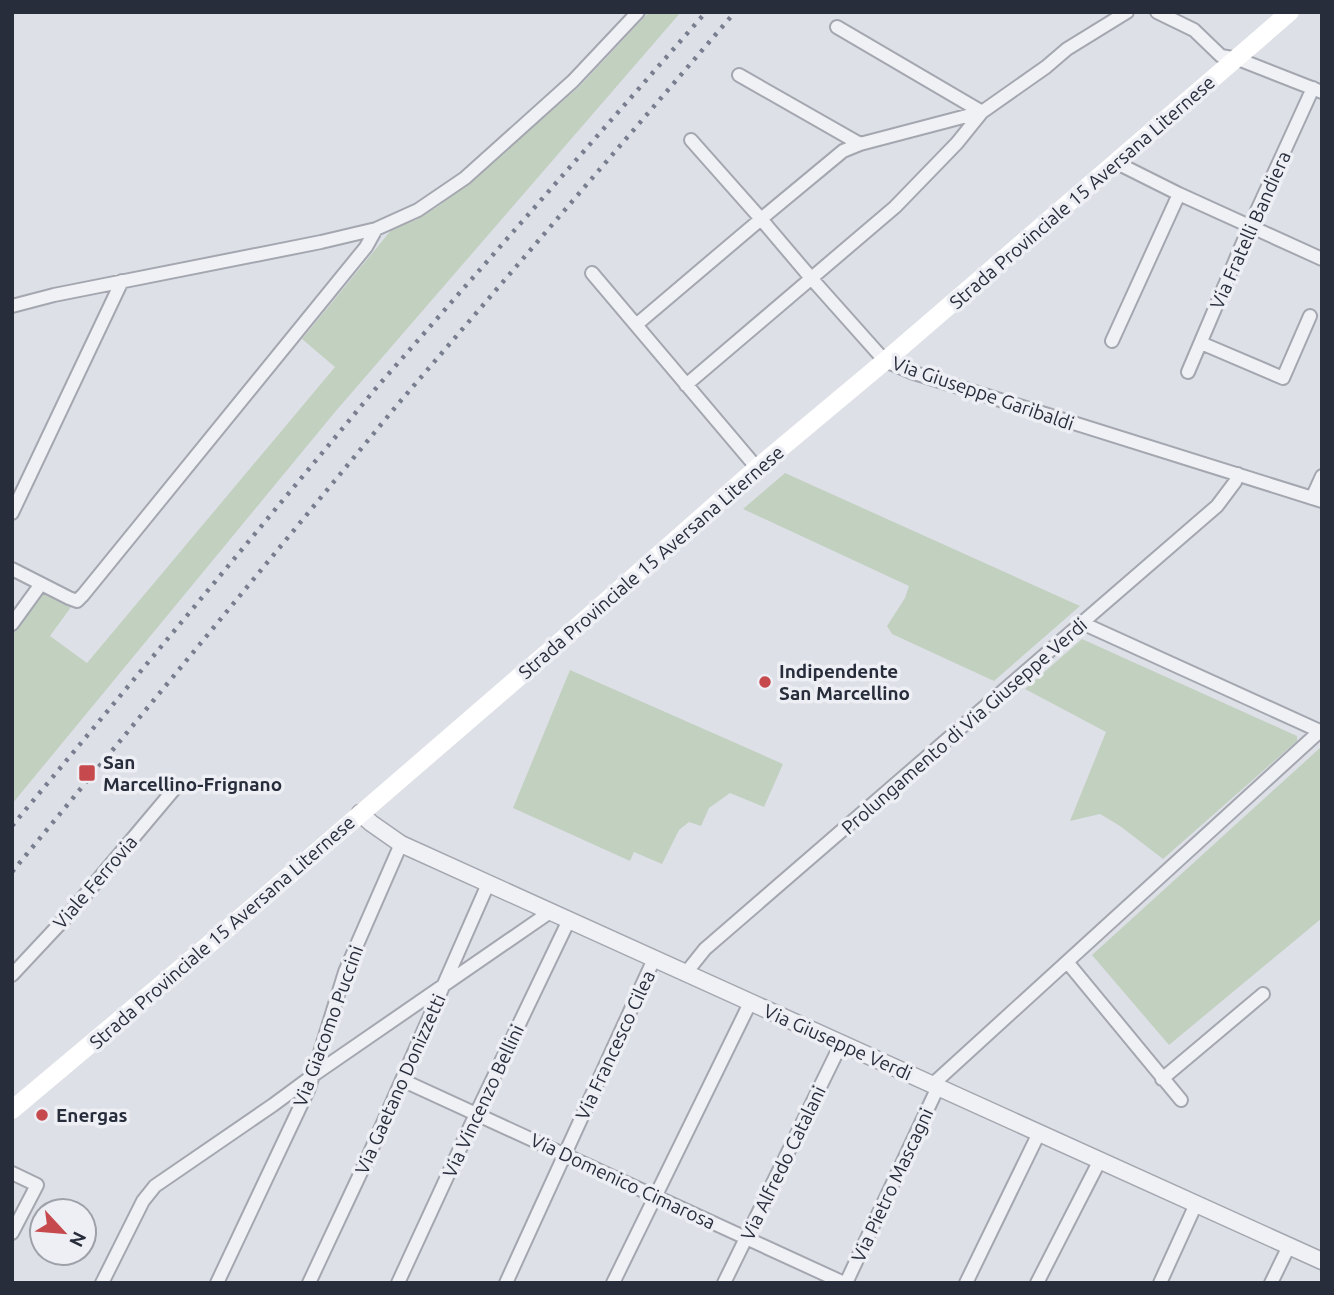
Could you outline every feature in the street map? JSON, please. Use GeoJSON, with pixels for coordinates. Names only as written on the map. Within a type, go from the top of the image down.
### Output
{"type":"FeatureCollection","features":[{"type":"Feature","properties":{"kind":"main road","name":"Strada Provinciale 15 Aversana Liternese"},"geometry":{"type":"LineString","coordinates":[[12,1110],[219,936],[564,639],[757,468],[886,361],[1290,12]]}},
{"type":"Feature","properties":{"kind":"street"},"geometry":{"type":"LineString","coordinates":[[12,306],[376,229],[418,210],[465,177],[573,81],[638,12]]}},
{"type":"Feature","properties":{"kind":"street"},"geometry":{"type":"LineString","coordinates":[[686,385],[895,207],[957,143],[982,112],[1067,49],[1127,12]]}},
{"type":"Feature","properties":{"kind":"street"},"geometry":{"type":"LineString","coordinates":[[1157,12],[1194,30],[1221,56],[1238,59],[1317,90]]}},
{"type":"Feature","properties":{"kind":"street"},"geometry":{"type":"LineString","coordinates":[[837,27],[982,112]]}},
{"type":"Feature","properties":{"kind":"street"},"geometry":{"type":"LineString","coordinates":[[739,75],[860,144]]}},
{"type":"Feature","properties":{"kind":"street","name":"Via Fratelli Bandiera"},"geometry":{"type":"LineString","coordinates":[[1188,372],[1250,226],[1317,90]]}},
{"type":"Feature","properties":{"kind":"street"},"geometry":{"type":"LineString","coordinates":[[636,325],[843,151],[860,144],[982,112]]}},
{"type":"Feature","properties":{"kind":"street","name":"Via Giuseppe Garibaldi"},"geometry":{"type":"LineString","coordinates":[[691,140],[886,361],[911,372],[1317,499]]}},
{"type":"Feature","properties":{"kind":"street"},"geometry":{"type":"LineString","coordinates":[[1115,162],[1322,259]]}},
{"type":"Feature","properties":{"kind":"street"},"geometry":{"type":"LineString","coordinates":[[1112,341],[1179,194]]}},
{"type":"Feature","properties":{"kind":"street"},"geometry":{"type":"LineString","coordinates":[[12,569],[77,601],[357,257],[376,229]]}},
{"type":"Feature","properties":{"kind":"street"},"geometry":{"type":"LineString","coordinates":[[592,273],[757,468]]}},
{"type":"Feature","properties":{"kind":"street"},"geometry":{"type":"LineString","coordinates":[[12,513],[122,281]]}},
{"type":"Feature","properties":{"kind":"street"},"geometry":{"type":"LineString","coordinates":[[1201,342],[1283,378],[1310,316]]}},
{"type":"Feature","properties":{"kind":"street","name":"Prolungamento di Via Giuseppe Verdi"},"geometry":{"type":"LineString","coordinates":[[685,974],[705,949],[1217,506],[1238,474]]}},
{"type":"Feature","properties":{"kind":"street"},"geometry":{"type":"LineString","coordinates":[[1317,499],[1322,476]]}},
{"type":"Feature","properties":{"kind":"street"},"geometry":{"type":"LineString","coordinates":[[12,624],[41,584]]}},
{"type":"Feature","properties":{"kind":"street"},"geometry":{"type":"LineString","coordinates":[[935,1086],[1321,731],[1082,623]]}},
{"type":"Feature","properties":{"kind":"street","name":"Viale Ferrovia"},"geometry":{"type":"LineString","coordinates":[[12,975],[70,913],[176,787]]}},
{"type":"Feature","properties":{"kind":"street","name":"Via Giuseppe Verdi"},"geometry":{"type":"LineString","coordinates":[[360,813],[401,844],[1322,1261]]}},
{"type":"Feature","properties":{"kind":"street","name":"Via Giacomo Puccini"},"geometry":{"type":"LineString","coordinates":[[218,1282],[315,1074],[345,972],[401,844]]}},
{"type":"Feature","properties":{"kind":"street","name":"Via Gaetano Donizzetti"},"geometry":{"type":"LineString","coordinates":[[309,1283],[369,1155],[488,884]]}},
{"type":"Feature","properties":{"kind":"street"},"geometry":{"type":"LineString","coordinates":[[102,1283],[143,1201],[155,1186],[550,912]]}},
{"type":"Feature","properties":{"kind":"street","name":"Via Vincenzo Bellini"},"geometry":{"type":"LineString","coordinates":[[398,1283],[569,920]]}},
{"type":"Feature","properties":{"kind":"street","name":"Via Francesco Cilea"},"geometry":{"type":"LineString","coordinates":[[506,1283],[654,959]]}},
{"type":"Feature","properties":{"kind":"street"},"geometry":{"type":"LineString","coordinates":[[1069,963],[1181,1100]]}},
{"type":"Feature","properties":{"kind":"street"},"geometry":{"type":"LineString","coordinates":[[1162,1079],[1264,994]]}},
{"type":"Feature","properties":{"kind":"street"},"geometry":{"type":"LineString","coordinates":[[613,1283],[750,1003]]}},
{"type":"Feature","properties":{"kind":"street","name":"Via Alfredo Catalani"},"geometry":{"type":"LineString","coordinates":[[724,1283],[841,1044]]}},
{"type":"Feature","properties":{"kind":"street","name":"Via Domenico Cimarosa"},"geometry":{"type":"LineString","coordinates":[[402,1080],[845,1283]]}},
{"type":"Feature","properties":{"kind":"street","name":"Via Pietro Mascagni"},"geometry":{"type":"LineString","coordinates":[[845,1283],[935,1086]]}},
{"type":"Feature","properties":{"kind":"street"},"geometry":{"type":"LineString","coordinates":[[966,1283],[1039,1133]]}},
{"type":"Feature","properties":{"kind":"street"},"geometry":{"type":"LineString","coordinates":[[1042,1281],[1100,1160]]}},
{"type":"Feature","properties":{"kind":"street"},"geometry":{"type":"LineString","coordinates":[[12,1172],[37,1185],[12,1233]]}},
{"type":"Feature","properties":{"kind":"street"},"geometry":{"type":"LineString","coordinates":[[1160,1283],[1196,1204]]}},
{"type":"Feature","properties":{"kind":"street"},"geometry":{"type":"LineString","coordinates":[[1271,1283],[1289,1246]]}},
{"type":"Feature","properties":{"kind":"green space"},"geometry":{"type":"Polygon","coordinates":[[[649,12],[681,12],[335,412],[12,804],[12,631],[41,593],[71,607],[50,636],[87,663],[335,367],[302,339],[392,229],[416,220],[465,186],[579,87],[649,12]]]}},
{"type":"Feature","properties":{"kind":"green space"},"geometry":{"type":"Polygon","coordinates":[[[785,473],[1080,606],[994,681],[892,634],[887,626],[905,598],[909,586],[743,509],[785,473]]]}},
{"type":"Feature","properties":{"kind":"green space"},"geometry":{"type":"Polygon","coordinates":[[[1082,639],[1297,736],[1297,741],[1163,859],[1100,814],[1070,821],[1106,732],[1025,689],[1082,639]]]}},
{"type":"Feature","properties":{"kind":"green space"},"geometry":{"type":"Polygon","coordinates":[[[570,670],[783,764],[764,807],[730,793],[709,808],[701,826],[689,822],[679,830],[662,864],[634,852],[630,861],[513,808],[570,670]]]}},
{"type":"Feature","properties":{"kind":"green space"},"geometry":{"type":"Polygon","coordinates":[[[1321,747],[1322,918],[1169,1045],[1092,955],[1321,747]]]}},
{"type":"Feature","properties":{"kind":"railway"},"geometry":{"type":"LineString","coordinates":[[12,826],[377,387],[706,12]]}},
{"type":"Feature","properties":{"kind":"railway"},"geometry":{"type":"LineString","coordinates":[[12,872],[398,404],[735,12]]}},
{"type":"Feature","properties":{"kind":"place","name":"Indipendente San Marcellino"},"geometry":{"type":"Point","coordinates":[765,682]}},
{"type":"Feature","properties":{"kind":"place","name":"San Marcellino-Frignano"},"geometry":{"type":"Point","coordinates":[87,773]}},
{"type":"Feature","properties":{"kind":"place","name":"Energas"},"geometry":{"type":"Point","coordinates":[42,1115]}}]}
